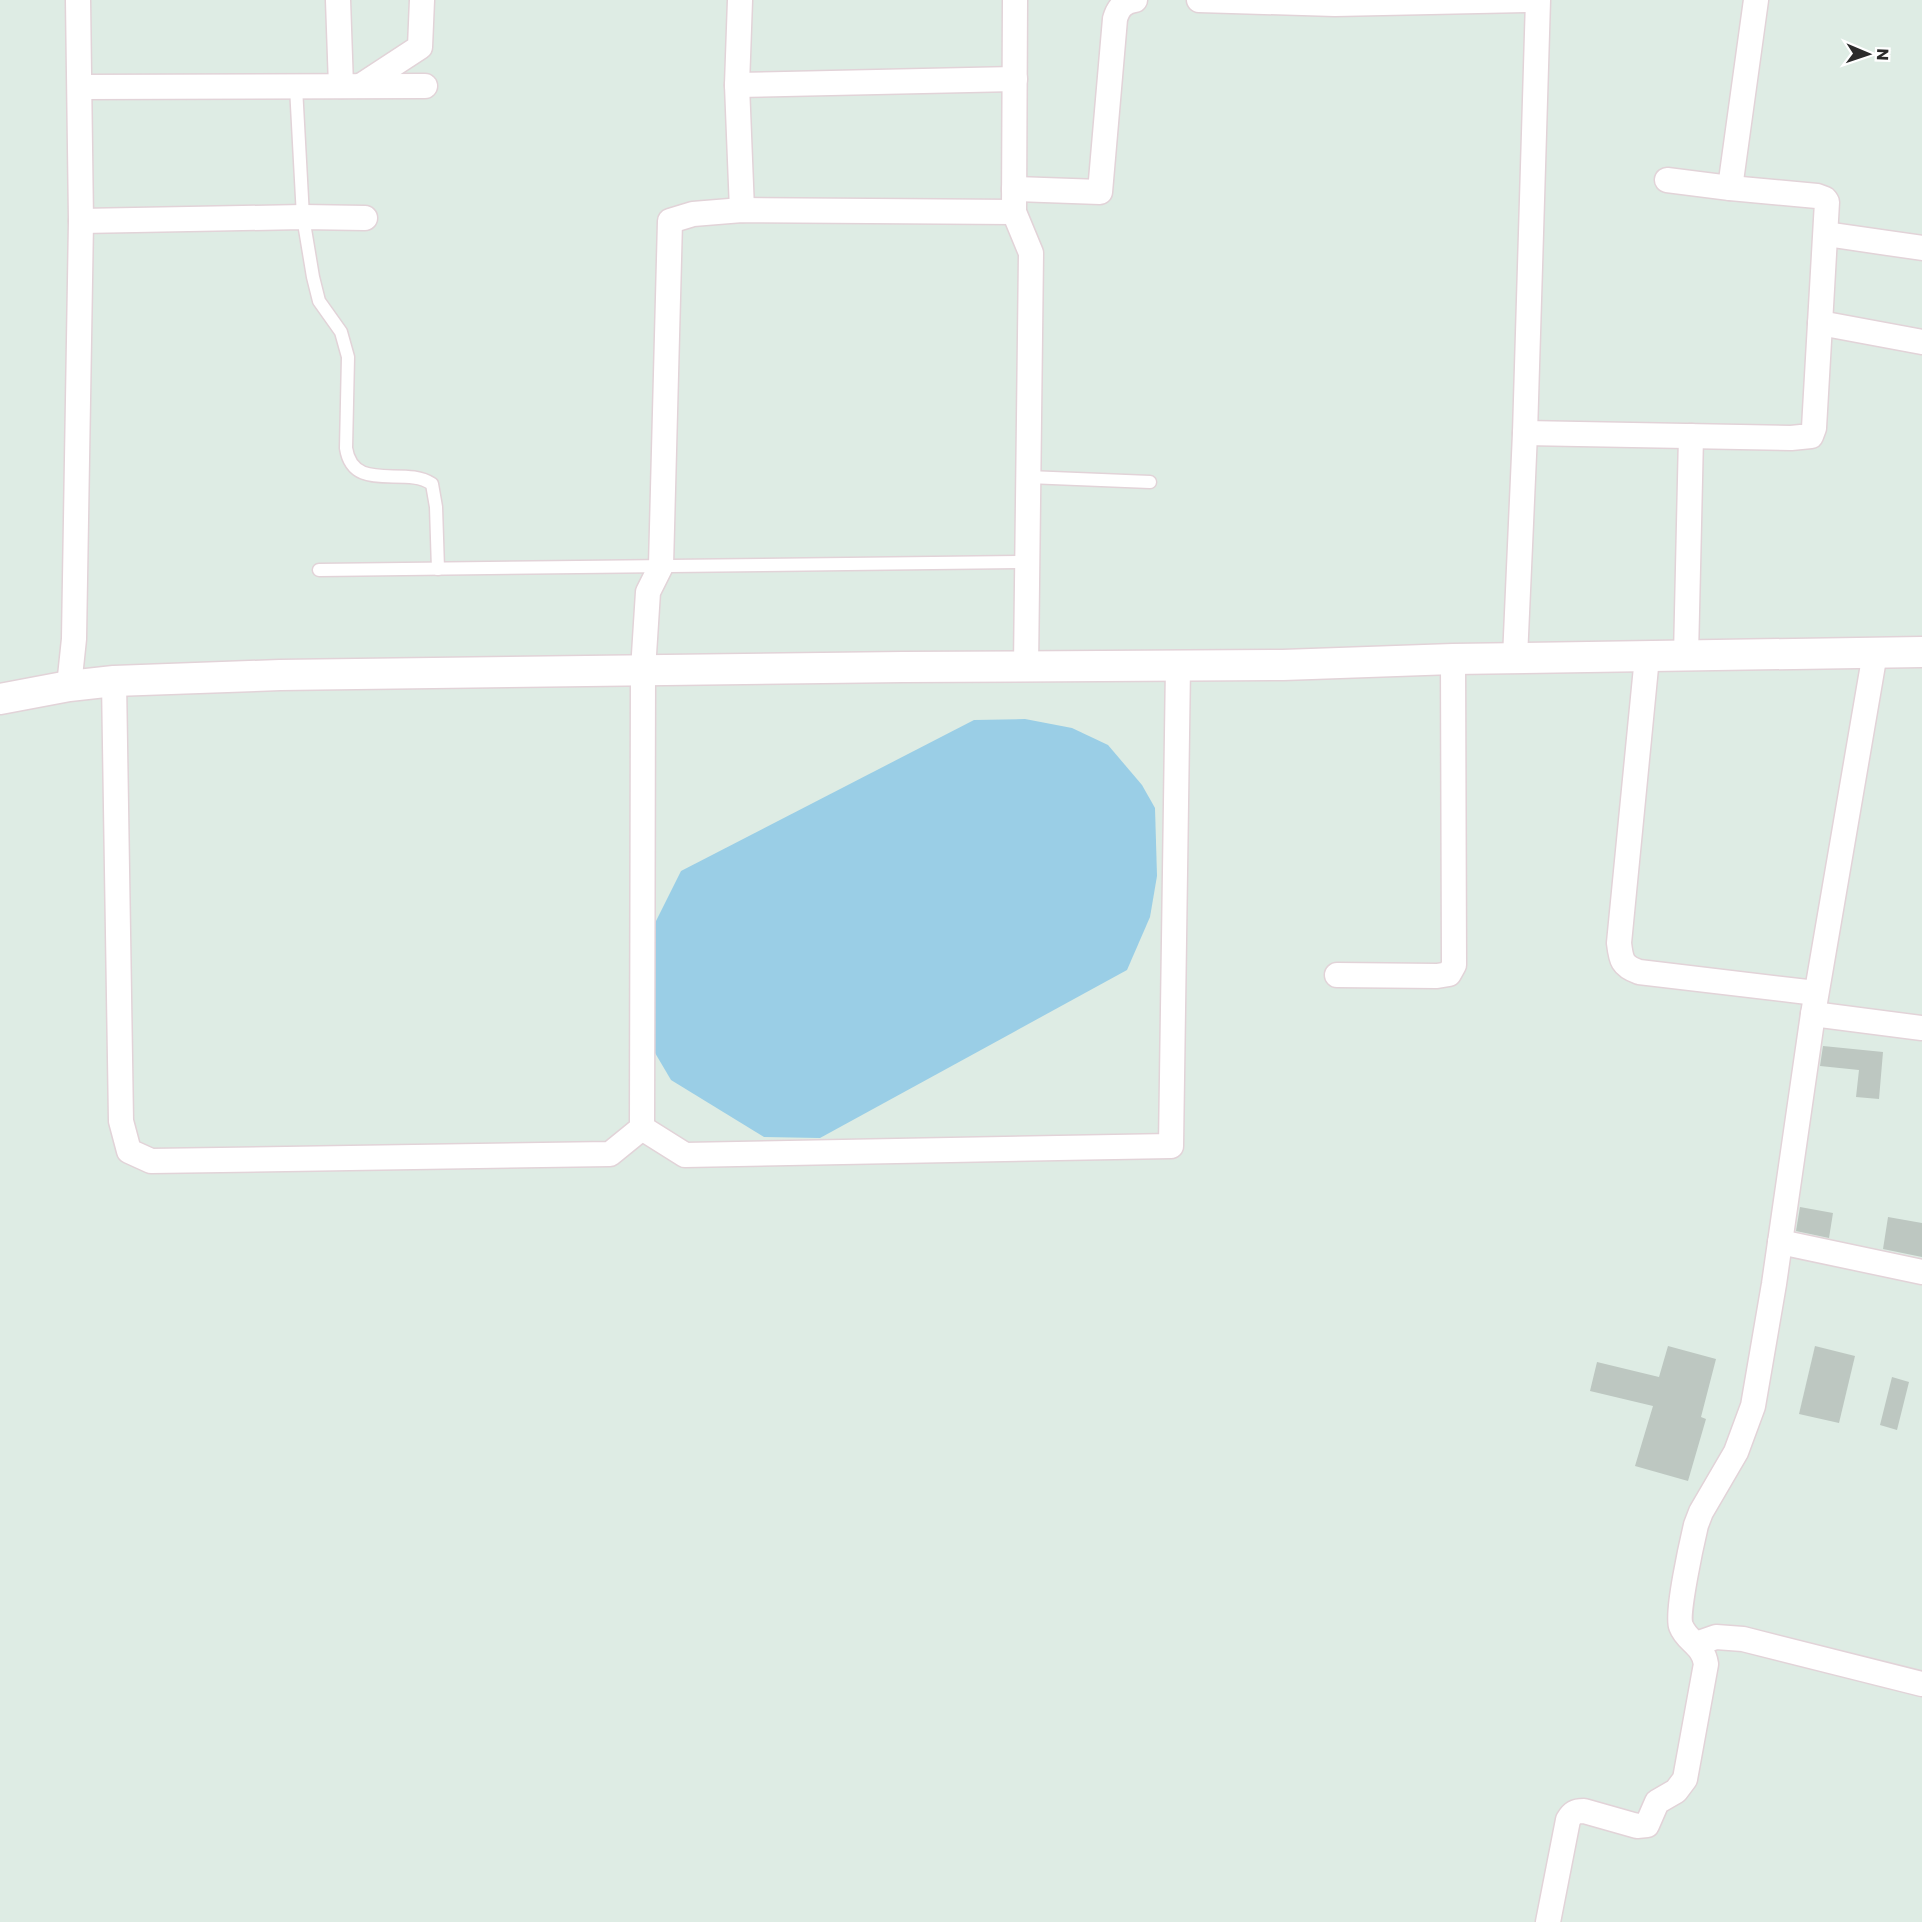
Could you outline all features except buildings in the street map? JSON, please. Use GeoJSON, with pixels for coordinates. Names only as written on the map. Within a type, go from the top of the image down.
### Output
{"type":"FeatureCollection","features":[{"type":"Feature","properties":{"kind":"street"},"geometry":{"type":"LineString","coordinates":[[69,686],[74,639],[81,221],[78,0]]}},
{"type":"Feature","properties":{"kind":"street"},"geometry":{"type":"LineString","coordinates":[[338,0],[351,85]]}},
{"type":"Feature","properties":{"kind":"street"},"geometry":{"type":"LineString","coordinates":[[351,85],[420,46],[422,0]]}},
{"type":"Feature","properties":{"kind":"street"},"geometry":{"type":"LineString","coordinates":[[740,0],[737,85],[742,210]]}},
{"type":"Feature","properties":{"kind":"street"},"geometry":{"type":"LineString","coordinates":[[1015,0],[1014,201],[1031,253],[1026,667]]}},
{"type":"Feature","properties":{"kind":"street"},"geometry":{"type":"LineString","coordinates":[[642,1128],[643,670],[648,592],[661,566],[670,221],[693,214],[742,210],[1014,201],[1100,192],[1115,19],[1118,9],[1126,2],[1135,0]]}},
{"type":"Feature","properties":{"kind":"street"},"geometry":{"type":"LineString","coordinates":[[1199,0],[1335,2],[1527,0]]}},
{"type":"Feature","properties":{"kind":"street"},"geometry":{"type":"LineString","coordinates":[[1515,658],[1525,433],[1538,0]]}},
{"type":"Feature","properties":{"kind":"street"},"geometry":{"type":"LineString","coordinates":[[1730,188],[1756,0]]}},
{"type":"Feature","properties":{"kind":"street"},"geometry":{"type":"LineString","coordinates":[[737,85],[1015,79]]}},
{"type":"Feature","properties":{"kind":"street"},"geometry":{"type":"LineString","coordinates":[[80,87],[425,86]]}},
{"type":"Feature","properties":{"kind":"street"},"geometry":{"type":"LineString","coordinates":[[1525,433],[1803,438],[1811,436],[1814,428],[1827,202],[1821,197],[1667,180]]}},
{"type":"Feature","properties":{"kind":"street"},"geometry":{"type":"LineString","coordinates":[[81,221],[365,218]]}},
{"type":"Feature","properties":{"kind":"street"},"geometry":{"type":"LineString","coordinates":[[1826,234],[1922,248]]}},
{"type":"Feature","properties":{"kind":"street"},"geometry":{"type":"LineString","coordinates":[[1820,323],[1922,342]]}},
{"type":"Feature","properties":{"kind":"street"},"geometry":{"type":"LineString","coordinates":[[1686,656],[1691,436]]}},
{"type":"Feature","properties":{"kind":"street"},"geometry":{"type":"LineString","coordinates":[[0,699],[69,686],[114,681],[292,675],[1283,665],[1453,659],[1922,652]]}},
{"type":"Feature","properties":{"kind":"street"},"geometry":{"type":"LineString","coordinates":[[1548,1922],[1568,1820],[1571,1815],[1584,1811],[1636,1826],[1644,1826],[1649,1823],[1657,1802],[1676,1791],[1685,1779],[1706,1664],[1703,1652],[1683,1630],[1680,1621],[1692,1543],[1701,1512],[1736,1452],[1753,1406],[1780,1242],[1814,1003],[1875,653]]}},
{"type":"Feature","properties":{"kind":"street"},"geometry":{"type":"LineString","coordinates":[[1647,657],[1620,943],[1623,962],[1629,968],[1639,972],[1814,1003],[1922,1028]]}},
{"type":"Feature","properties":{"kind":"street"},"geometry":{"type":"LineString","coordinates":[[1337,975],[1437,976],[1449,974],[1454,965],[1453,659]]}},
{"type":"Feature","properties":{"kind":"street"},"geometry":{"type":"LineString","coordinates":[[642,1128],[685,1155],[1171,1146],[1178,666]]}},
{"type":"Feature","properties":{"kind":"street"},"geometry":{"type":"LineString","coordinates":[[114,681],[121,1121],[129,1151],[152,1161],[610,1154],[642,1128]]}},
{"type":"Feature","properties":{"kind":"street"},"geometry":{"type":"LineString","coordinates":[[1780,1242],[1922,1272]]}},
{"type":"Feature","properties":{"kind":"street"},"geometry":{"type":"LineString","coordinates":[[1696,1644],[1723,1636],[1743,1639],[1922,1684]]}},
{"type":"Feature","properties":{"kind":"lane"},"geometry":{"type":"LineString","coordinates":[[296,87],[303,217],[319,301],[341,332],[348,357],[347,458],[358,471],[366,475],[415,478],[432,484],[436,507],[438,568]]}},
{"type":"Feature","properties":{"kind":"lane"},"geometry":{"type":"LineString","coordinates":[[1028,477],[1150,482]]}},
{"type":"Feature","properties":{"kind":"lane"},"geometry":{"type":"LineString","coordinates":[[319,570],[1027,562]]}},
{"type":"Feature","properties":{"kind":"shaded area"},"geometry":{"type":"Polygon","coordinates":[[[1025,719],[1072,728],[1108,745],[1142,785],[1155,808],[1157,876],[1150,917],[1127,970],[820,1138],[764,1137],[671,1080],[648,1041],[652,929],[681,871],[974,720],[1025,719]]]}}]}
